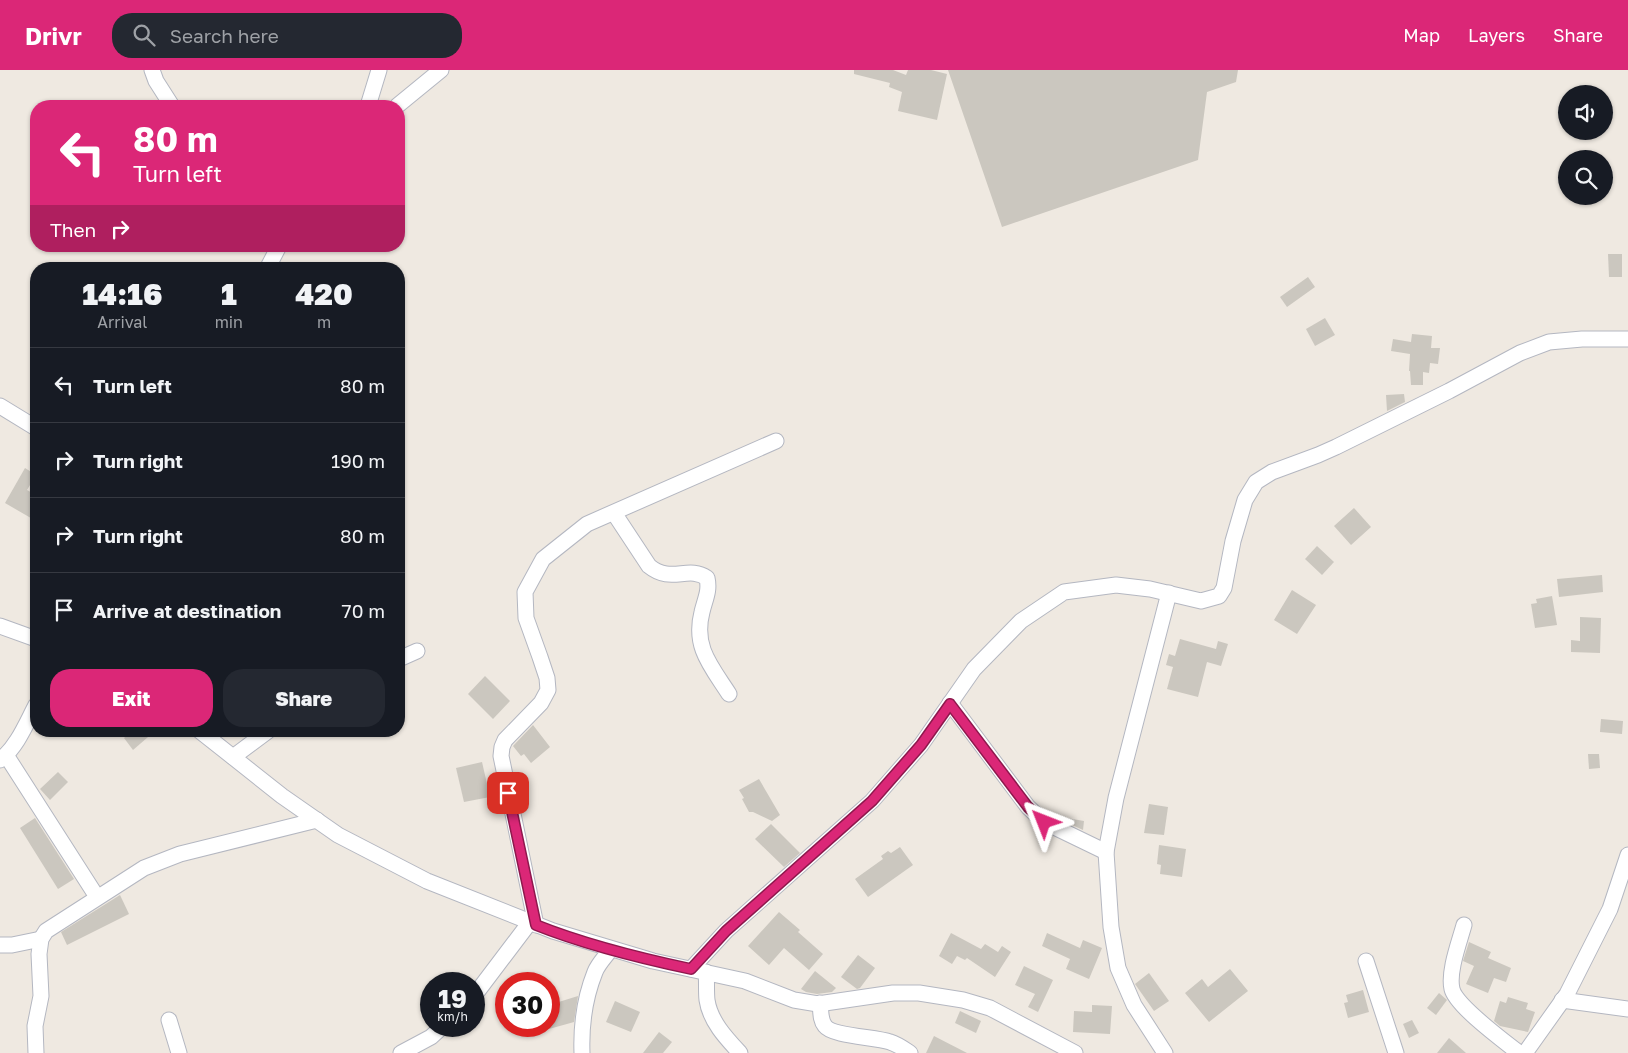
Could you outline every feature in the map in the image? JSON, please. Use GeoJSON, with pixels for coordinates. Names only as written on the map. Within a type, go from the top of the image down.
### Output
{"type":"FeatureCollection","features":[{"type":"Feature","properties":{"kind":"street"},"geometry":{"type":"LineString","coordinates":[[152,70],[156,81],[168,100]]}},
{"type":"Feature","properties":{"kind":"street"},"geometry":{"type":"LineString","coordinates":[[370,100],[378,70]]}},
{"type":"Feature","properties":{"kind":"street"},"geometry":{"type":"LineString","coordinates":[[404,100],[441,70]]}},
{"type":"Feature","properties":{"kind":"street"},"geometry":{"type":"LineString","coordinates":[[691,969],[726,931],[872,801],[921,745],[974,669],[1021,621],[1064,592],[1116,585],[1150,589],[1201,601],[1219,596],[1224,588],[1233,541],[1245,500],[1256,482],[1272,472],[1336,447],[1520,352],[1549,342],[1582,339],[1628,339]]}},
{"type":"Feature","properties":{"kind":"street"},"geometry":{"type":"LineString","coordinates":[[0,406],[30,424]]}},
{"type":"Feature","properties":{"kind":"street"},"geometry":{"type":"LineString","coordinates":[[485,982],[533,923],[501,756],[505,740],[541,703],[548,690],[547,678],[526,618],[525,592],[543,559],[587,524],[776,440]]}},
{"type":"Feature","properties":{"kind":"street"},"geometry":{"type":"LineString","coordinates":[[614,513],[649,566],[657,573],[668,575],[701,574],[707,578],[708,594],[702,612],[699,632],[702,651],[729,694]]}},
{"type":"Feature","properties":{"kind":"street"},"geometry":{"type":"LineString","coordinates":[[1165,1053],[1134,1005],[1118,968],[1111,927],[1106,852],[1116,798],[1169,593]]}},
{"type":"Feature","properties":{"kind":"street"},"geometry":{"type":"LineString","coordinates":[[0,626],[30,637]]}},
{"type":"Feature","properties":{"kind":"street"},"geometry":{"type":"LineString","coordinates":[[405,656],[417,651]]}},
{"type":"Feature","properties":{"kind":"street"},"geometry":{"type":"LineString","coordinates":[[950,704],[1028,807],[1044,822],[1106,852]]}},
{"type":"Feature","properties":{"kind":"street"},"geometry":{"type":"LineString","coordinates":[[30,716],[18,739],[3,757],[97,897]]}},
{"type":"Feature","properties":{"kind":"street"},"geometry":{"type":"LineString","coordinates":[[208,737],[282,796],[346,839],[427,881],[553,932],[611,949],[745,981],[794,1000],[820,1003],[893,992],[919,992],[963,1000],[990,1008],[1074,1053]]}},
{"type":"Feature","properties":{"kind":"street"},"geometry":{"type":"LineString","coordinates":[[233,757],[260,737]]}},
{"type":"Feature","properties":{"kind":"street"},"geometry":{"type":"LineString","coordinates":[[36,1053],[35,1026],[41,996],[39,954],[41,939],[46,931],[144,868],[180,854],[317,820]]}},
{"type":"Feature","properties":{"kind":"street"},"geometry":{"type":"LineString","coordinates":[[1525,1053],[1562,1000],[1610,909],[1628,855]]}},
{"type":"Feature","properties":{"kind":"street"},"geometry":{"type":"LineString","coordinates":[[1464,925],[1452,973],[1452,988],[1455,997],[1518,1053]]}},
{"type":"Feature","properties":{"kind":"street"},"geometry":{"type":"LineString","coordinates":[[0,945],[12,945],[41,939]]}},
{"type":"Feature","properties":{"kind":"street"},"geometry":{"type":"LineString","coordinates":[[582,1053],[581,1034],[586,1004],[596,970],[611,949]]}},
{"type":"Feature","properties":{"kind":"street"},"geometry":{"type":"LineString","coordinates":[[1366,961],[1396,1053]]}},
{"type":"Feature","properties":{"kind":"street"},"geometry":{"type":"LineString","coordinates":[[706,972],[707,1000],[711,1013],[719,1029],[740,1053]]}},
{"type":"Feature","properties":{"kind":"street"},"geometry":{"type":"LineString","coordinates":[[1562,1000],[1628,1009]]}},
{"type":"Feature","properties":{"kind":"street"},"geometry":{"type":"LineString","coordinates":[[820,1003],[822,1020],[829,1030],[837,1033],[889,1041],[910,1053]]}},
{"type":"Feature","properties":{"kind":"street"},"geometry":{"type":"LineString","coordinates":[[169,1020],[179,1053]]}},
{"type":"Feature","properties":{"kind":"street"},"geometry":{"type":"LineString","coordinates":[[401,1053],[431,1037]]}},
{"type":"Feature","properties":{"kind":"building"},"geometry":{"type":"Polygon","coordinates":[[[854,70],[893,70],[906,75],[908,70],[931,70],[947,74],[937,120],[898,111],[902,92],[889,87],[890,83],[854,74],[854,70]]]}},
{"type":"Feature","properties":{"kind":"building"},"geometry":{"type":"Polygon","coordinates":[[[948,70],[1238,70],[1236,82],[1207,92],[1198,160],[1002,227],[948,70]]]}},
{"type":"Feature","properties":{"kind":"building"},"geometry":{"type":"Polygon","coordinates":[[[1608,254],[1622,254],[1622,277],[1609,277],[1608,254]]]}},
{"type":"Feature","properties":{"kind":"building"},"geometry":{"type":"Polygon","coordinates":[[[1308,277],[1315,287],[1287,307],[1280,297],[1308,277]]]}},
{"type":"Feature","properties":{"kind":"building"},"geometry":{"type":"Polygon","coordinates":[[[1325,318],[1335,335],[1315,346],[1306,329],[1325,318]]]}},
{"type":"Feature","properties":{"kind":"building"},"geometry":{"type":"Polygon","coordinates":[[[1412,334],[1432,336],[1431,348],[1440,348],[1438,364],[1430,363],[1429,373],[1423,372],[1423,385],[1411,385],[1409,371],[1410,354],[1391,351],[1393,339],[1411,342],[1412,334]]]}},
{"type":"Feature","properties":{"kind":"building"},"geometry":{"type":"Polygon","coordinates":[[[1404,394],[1405,402],[1387,411],[1386,395],[1404,394]]]}},
{"type":"Feature","properties":{"kind":"building"},"geometry":{"type":"Polygon","coordinates":[[[25,468],[30,471],[30,485],[27,490],[30,492],[30,518],[5,503],[25,468]]]}},
{"type":"Feature","properties":{"kind":"building"},"geometry":{"type":"Polygon","coordinates":[[[1354,508],[1371,527],[1351,545],[1334,526],[1354,508]]]}},
{"type":"Feature","properties":{"kind":"building"},"geometry":{"type":"Polygon","coordinates":[[[1317,546],[1334,562],[1322,575],[1305,559],[1317,546]]]}},
{"type":"Feature","properties":{"kind":"building"},"geometry":{"type":"Polygon","coordinates":[[[1602,575],[1603,592],[1559,597],[1557,579],[1602,575]]]}},
{"type":"Feature","properties":{"kind":"building"},"geometry":{"type":"Polygon","coordinates":[[[1292,590],[1316,605],[1297,634],[1274,620],[1292,590]]]}},
{"type":"Feature","properties":{"kind":"building"},"geometry":{"type":"Polygon","coordinates":[[[1552,596],[1557,625],[1535,628],[1531,604],[1537,603],[1536,599],[1552,596]]]}},
{"type":"Feature","properties":{"kind":"building"},"geometry":{"type":"Polygon","coordinates":[[[1580,617],[1601,618],[1600,653],[1571,652],[1571,640],[1580,641],[1580,617]]]}},
{"type":"Feature","properties":{"kind":"building"},"geometry":{"type":"Polygon","coordinates":[[[1180,639],[1216,649],[1218,641],[1228,644],[1221,666],[1207,662],[1198,697],[1167,689],[1173,667],[1166,665],[1169,654],[1175,656],[1180,639]]]}},
{"type":"Feature","properties":{"kind":"building"},"geometry":{"type":"Polygon","coordinates":[[[485,676],[510,701],[493,719],[468,694],[485,676]]]}},
{"type":"Feature","properties":{"kind":"building"},"geometry":{"type":"Polygon","coordinates":[[[1601,719],[1623,721],[1622,734],[1600,732],[1601,719]]]}},
{"type":"Feature","properties":{"kind":"building"},"geometry":{"type":"Polygon","coordinates":[[[533,725],[550,747],[531,763],[524,754],[521,756],[513,746],[533,725]]]}},
{"type":"Feature","properties":{"kind":"building"},"geometry":{"type":"Polygon","coordinates":[[[125,737],[148,737],[133,750],[125,737]]]}},
{"type":"Feature","properties":{"kind":"building"},"geometry":{"type":"Polygon","coordinates":[[[1588,754],[1599,754],[1600,768],[1589,769],[1588,754]]]}},
{"type":"Feature","properties":{"kind":"building"},"geometry":{"type":"Polygon","coordinates":[[[482,762],[490,797],[464,802],[456,768],[482,762]]]}},
{"type":"Feature","properties":{"kind":"building"},"geometry":{"type":"Polygon","coordinates":[[[58,772],[68,782],[50,800],[40,789],[58,772]]]}},
{"type":"Feature","properties":{"kind":"building"},"geometry":{"type":"Polygon","coordinates":[[[759,779],[780,815],[772,821],[749,812],[739,790],[759,779]]]}},
{"type":"Feature","properties":{"kind":"building"},"geometry":{"type":"Polygon","coordinates":[[[1149,804],[1168,807],[1164,835],[1144,833],[1149,804]]]}},
{"type":"Feature","properties":{"kind":"building"},"geometry":{"type":"Polygon","coordinates":[[[1055,817],[1084,821],[1083,830],[1055,817]]]}},
{"type":"Feature","properties":{"kind":"building"},"geometry":{"type":"Polygon","coordinates":[[[35,818],[74,879],[58,889],[20,828],[35,818]]]}},
{"type":"Feature","properties":{"kind":"building"},"geometry":{"type":"Polygon","coordinates":[[[771,824],[800,853],[784,867],[755,839],[771,824]]]}},
{"type":"Feature","properties":{"kind":"building"},"geometry":{"type":"Polygon","coordinates":[[[1159,845],[1186,849],[1182,877],[1160,874],[1161,865],[1157,864],[1159,845]]]}},
{"type":"Feature","properties":{"kind":"building"},"geometry":{"type":"Polygon","coordinates":[[[900,847],[913,865],[868,897],[855,879],[883,859],[881,856],[888,851],[891,853],[900,847]]]}},
{"type":"Feature","properties":{"kind":"building"},"geometry":{"type":"Polygon","coordinates":[[[120,895],[129,914],[67,945],[61,932],[120,895]]]}},
{"type":"Feature","properties":{"kind":"building"},"geometry":{"type":"Polygon","coordinates":[[[779,912],[823,954],[809,970],[784,948],[769,965],[748,946],[779,912]]]}},
{"type":"Feature","properties":{"kind":"building"},"geometry":{"type":"Polygon","coordinates":[[[951,933],[981,949],[985,944],[998,952],[1002,946],[1011,952],[995,977],[967,958],[965,960],[957,956],[952,964],[939,956],[951,933]]]}},
{"type":"Feature","properties":{"kind":"building"},"geometry":{"type":"Polygon","coordinates":[[[1047,933],[1080,948],[1083,940],[1102,948],[1089,979],[1066,969],[1070,959],[1042,946],[1047,933]]]}},
{"type":"Feature","properties":{"kind":"building"},"geometry":{"type":"Polygon","coordinates":[[[1469,942],[1491,952],[1488,958],[1511,968],[1506,982],[1494,978],[1488,993],[1466,984],[1474,966],[1463,961],[1469,942]]]}},
{"type":"Feature","properties":{"kind":"building"},"geometry":{"type":"Polygon","coordinates":[[[858,955],[875,968],[860,988],[857,989],[841,977],[858,955]]]}},
{"type":"Feature","properties":{"kind":"building"},"geometry":{"type":"Polygon","coordinates":[[[1024,966],[1053,980],[1038,1012],[1028,1007],[1035,994],[1015,985],[1024,966]]]}},
{"type":"Feature","properties":{"kind":"building"},"geometry":{"type":"Polygon","coordinates":[[[1230,969],[1248,991],[1209,1022],[1185,993],[1202,979],[1208,987],[1230,969]]]}},
{"type":"Feature","properties":{"kind":"building"},"geometry":{"type":"Polygon","coordinates":[[[815,971],[836,988],[832,992],[817,994],[801,989],[815,971]]]}},
{"type":"Feature","properties":{"kind":"building"},"geometry":{"type":"Polygon","coordinates":[[[1149,973],[1169,1001],[1154,1011],[1135,984],[1149,973]]]}},
{"type":"Feature","properties":{"kind":"building"},"geometry":{"type":"Polygon","coordinates":[[[1363,990],[1369,1012],[1348,1018],[1344,1003],[1348,1002],[1346,995],[1363,990]]]}},
{"type":"Feature","properties":{"kind":"building"},"geometry":{"type":"Polygon","coordinates":[[[1439,993],[1447,1000],[1436,1015],[1427,1008],[1439,993]]]}},
{"type":"Feature","properties":{"kind":"building"},"geometry":{"type":"Polygon","coordinates":[[[578,996],[574,1022],[560,1026],[560,1002],[578,996]]]}},
{"type":"Feature","properties":{"kind":"building"},"geometry":{"type":"Polygon","coordinates":[[[1508,997],[1528,1003],[1526,1009],[1535,1012],[1528,1032],[1500,1026],[1494,1021],[1500,1001],[1506,1003],[1508,997]]]}},
{"type":"Feature","properties":{"kind":"building"},"geometry":{"type":"Polygon","coordinates":[[[615,1001],[640,1012],[631,1032],[606,1022],[615,1001]]]}},
{"type":"Feature","properties":{"kind":"building"},"geometry":{"type":"Polygon","coordinates":[[[1092,1005],[1112,1006],[1110,1034],[1073,1032],[1074,1011],[1092,1012],[1092,1005]]]}},
{"type":"Feature","properties":{"kind":"building"},"geometry":{"type":"Polygon","coordinates":[[[960,1011],[981,1021],[976,1033],[955,1023],[960,1011]]]}},
{"type":"Feature","properties":{"kind":"building"},"geometry":{"type":"Polygon","coordinates":[[[1412,1020],[1419,1033],[1409,1038],[1403,1024],[1412,1020]]]}},
{"type":"Feature","properties":{"kind":"building"},"geometry":{"type":"Polygon","coordinates":[[[659,1032],[672,1042],[663,1053],[643,1053],[659,1032]]]}},
{"type":"Feature","properties":{"kind":"building"},"geometry":{"type":"Polygon","coordinates":[[[934,1036],[967,1053],[926,1053],[934,1036]]]}},
{"type":"Feature","properties":{"kind":"building"},"geometry":{"type":"Polygon","coordinates":[[[1449,1038],[1466,1053],[1437,1053],[1449,1038]]]}},
{"type":"Feature","properties":{"kind":"route"},"geometry":{"type":"LineString","coordinates":[[508,793],[536,925],[553,932],[653,961],[691,969],[726,931],[872,801],[921,745],[950,704],[1028,807],[1044,822]]}}]}
